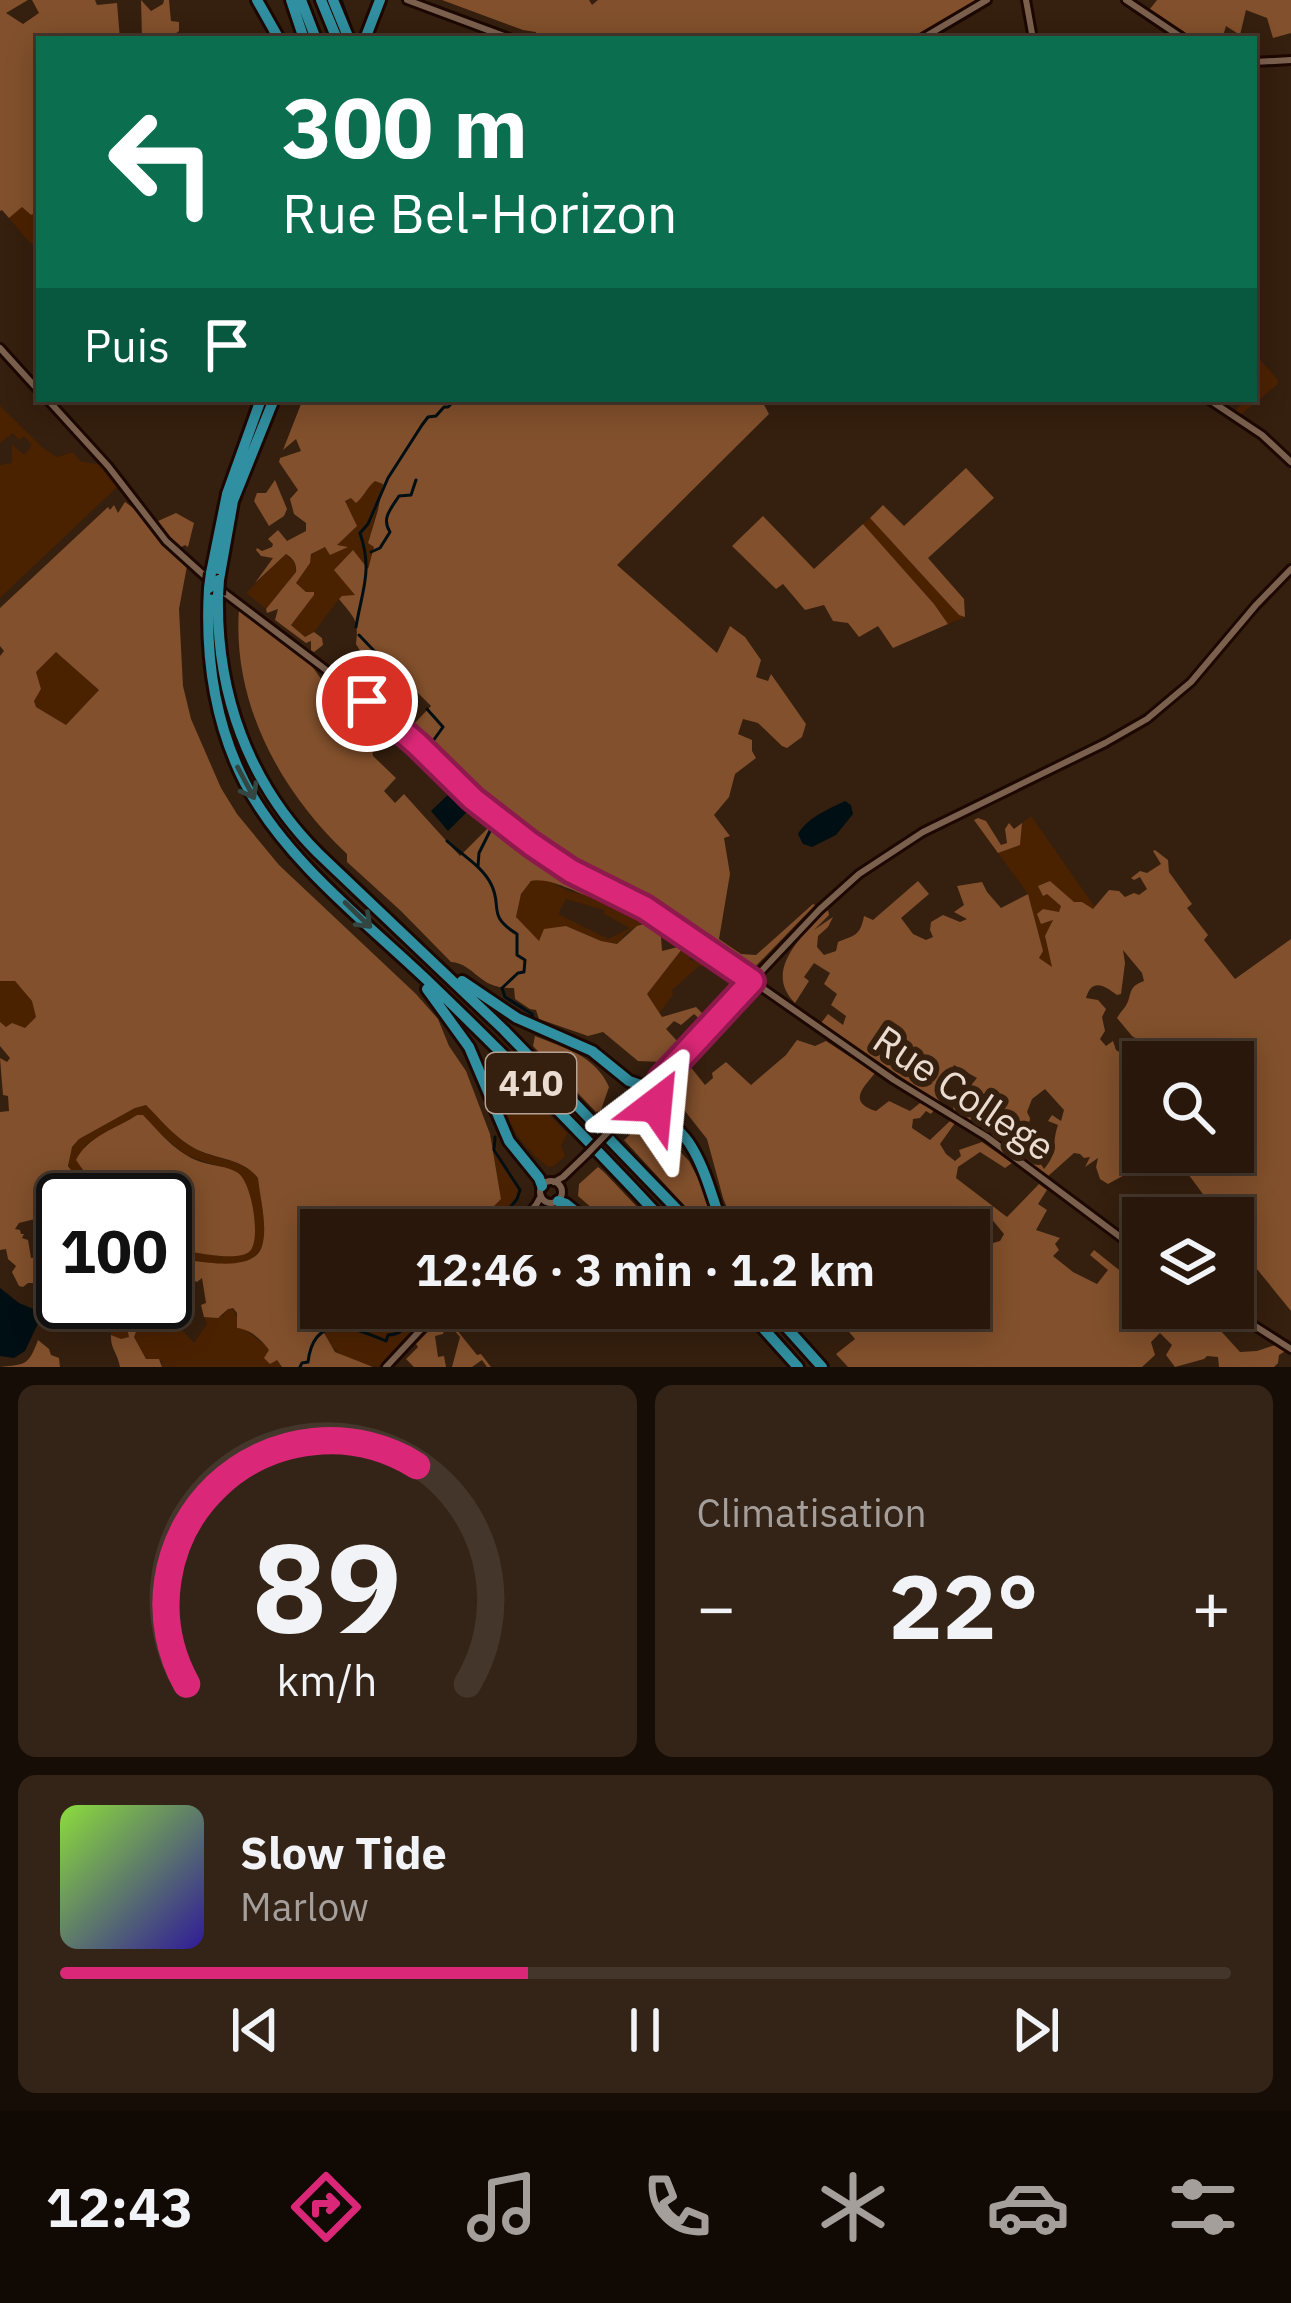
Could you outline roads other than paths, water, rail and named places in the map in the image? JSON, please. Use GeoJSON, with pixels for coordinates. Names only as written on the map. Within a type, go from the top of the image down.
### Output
{"type":"FeatureCollection","features":[{"type":"Feature","properties":{"kind":"highway"},"geometry":{"type":"LineString","coordinates":[[257,0],[277,36]]}},
{"type":"Feature","properties":{"kind":"highway"},"geometry":{"type":"LineString","coordinates":[[291,0],[303,36]]}},
{"type":"Feature","properties":{"kind":"highway"},"geometry":{"type":"LineString","coordinates":[[302,0],[315,36]]}},
{"type":"Feature","properties":{"kind":"highway"},"geometry":{"type":"LineString","coordinates":[[321,0],[336,36]]}},
{"type":"Feature","properties":{"kind":"highway"},"geometry":{"type":"LineString","coordinates":[[334,0],[348,36]]}},
{"type":"Feature","properties":{"kind":"highway"},"geometry":{"type":"LineString","coordinates":[[366,36],[380,0]]}},
{"type":"Feature","properties":{"kind":"highway","name":"410"},"geometry":{"type":"LineString","coordinates":[[260,402],[226,494],[208,640],[215,696],[242,777],[290,848],[538,1090],[652,1209]]}},
{"type":"Feature","properties":{"kind":"highway","name":"410"},"geometry":{"type":"LineString","coordinates":[[273,402],[238,485],[214,584],[227,694],[258,774],[308,842],[550,1076],[677,1209]]}},
{"type":"Feature","properties":{"kind":"highway"},"geometry":{"type":"LineString","coordinates":[[407,937],[497,1006],[592,1051],[640,1088]]}},
{"type":"Feature","properties":{"kind":"highway"},"geometry":{"type":"LineString","coordinates":[[386,941],[461,1034],[506,1136],[546,1188]]}},
{"type":"Feature","properties":{"kind":"highway"},"geometry":{"type":"LineString","coordinates":[[650,1098],[696,1154],[716,1209]]}},
{"type":"Feature","properties":{"kind":"highway"},"geometry":{"type":"LineString","coordinates":[[556,1198],[573,1209]]}},
{"type":"Feature","properties":{"kind":"highway"},"geometry":{"type":"LineString","coordinates":[[759,1329],[788,1355]]}},
{"type":"Feature","properties":{"kind":"highway"},"geometry":{"type":"LineString","coordinates":[[764,1329],[798,1367]]}},
{"type":"Feature","properties":{"kind":"highway"},"geometry":{"type":"LineString","coordinates":[[788,1329],[822,1367]]}},
{"type":"Feature","properties":{"kind":"street"},"geometry":{"type":"LineString","coordinates":[[397,0],[473,25]]}},
{"type":"Feature","properties":{"kind":"street"},"geometry":{"type":"LineString","coordinates":[[407,0],[504,36]]}},
{"type":"Feature","properties":{"kind":"street"},"geometry":{"type":"LineString","coordinates":[[926,36],[987,0]]}},
{"type":"Feature","properties":{"kind":"street"},"geometry":{"type":"LineString","coordinates":[[1026,0],[1032,36]]}},
{"type":"Feature","properties":{"kind":"street"},"geometry":{"type":"LineString","coordinates":[[1126,0],[1180,36]]}},
{"type":"Feature","properties":{"kind":"street"},"geometry":{"type":"LineString","coordinates":[[1257,62],[1291,60]]}},
{"type":"Feature","properties":{"kind":"street"},"geometry":{"type":"LineString","coordinates":[[0,348],[36,388]]}},
{"type":"Feature","properties":{"kind":"street","name":"Rue College"},"geometry":{"type":"LineString","coordinates":[[50,402],[182,558],[392,721],[482,806],[564,867],[645,908],[894,1080],[987,1137],[1122,1238]]}},
{"type":"Feature","properties":{"kind":"street"},"geometry":{"type":"LineString","coordinates":[[1212,402],[1262,435],[1291,462]]}},
{"type":"Feature","properties":{"kind":"street"},"geometry":{"type":"LineString","coordinates":[[542,1209],[556,1198],[587,1154],[650,1098],[700,1036],[848,884],[922,832],[1147,719],[1191,682],[1291,569]]}},
{"type":"Feature","properties":{"kind":"street"},"geometry":{"type":"LineString","coordinates":[[620,1120],[640,1088],[700,1036]]}},
{"type":"Feature","properties":{"kind":"street"},"geometry":{"type":"LineString","coordinates":[[640,1088],[650,1098]]}},
{"type":"Feature","properties":{"kind":"street"},"geometry":{"type":"LineString","coordinates":[[640,1088],[650,1098]]}},
{"type":"Feature","properties":{"kind":"street"},"geometry":{"type":"LineString","coordinates":[[532,1209],[546,1188],[579,1163]]}},
{"type":"Feature","properties":{"kind":"street"},"geometry":{"type":"LineString","coordinates":[[546,1188],[556,1198]]}},
{"type":"Feature","properties":{"kind":"street"},"geometry":{"type":"LineString","coordinates":[[546,1188],[556,1198]]}},
{"type":"Feature","properties":{"kind":"street"},"geometry":{"type":"LineString","coordinates":[[1254,1325],[1291,1349]]}},
{"type":"Feature","properties":{"kind":"street"},"geometry":{"type":"LineString","coordinates":[[386,1367],[422,1329]]}},
{"type":"Feature","properties":{"kind":"waterway"},"geometry":{"type":"LineString","coordinates":[[341,0],[354,36]]}},
{"type":"Feature","properties":{"kind":"waterway"},"geometry":{"type":"LineString","coordinates":[[356,627],[366,570],[360,533],[422,425],[453,402]]}},
{"type":"Feature","properties":{"kind":"waterway"},"geometry":{"type":"LineString","coordinates":[[371,552],[380,548],[390,532],[386,522],[390,509],[399,496],[411,495],[416,480]]}},
{"type":"Feature","properties":{"kind":"waterway"},"geometry":{"type":"LineString","coordinates":[[359,635],[396,667],[409,688]]}},
{"type":"Feature","properties":{"kind":"waterway"},"geometry":{"type":"LineString","coordinates":[[427,709],[443,727],[433,741],[437,750],[499,816]]}},
{"type":"Feature","properties":{"kind":"waterway"},"geometry":{"type":"LineString","coordinates":[[432,764],[494,824]]}},
{"type":"Feature","properties":{"kind":"waterway"},"geometry":{"type":"LineString","coordinates":[[478,866],[493,825]]}},
{"type":"Feature","properties":{"kind":"waterway"},"geometry":{"type":"LineString","coordinates":[[447,841],[487,878],[498,916],[517,934],[517,955],[525,960],[524,972],[502,988],[505,997],[533,1018]]}},
{"type":"Feature","properties":{"kind":"waterway"},"geometry":{"type":"LineString","coordinates":[[504,1114],[516,1076]]}},
{"type":"Feature","properties":{"kind":"waterway"},"geometry":{"type":"LineString","coordinates":[[495,1137],[494,1150],[520,1190],[509,1209]]}},
{"type":"Feature","properties":{"kind":"waterway"},"geometry":{"type":"LineString","coordinates":[[300,1367],[308,1362],[318,1336],[332,1329]]}},
{"type":"Feature","properties":{"kind":"waterway"},"geometry":{"type":"LineString","coordinates":[[353,1329],[386,1341],[388,1335],[404,1329]]}}]}
